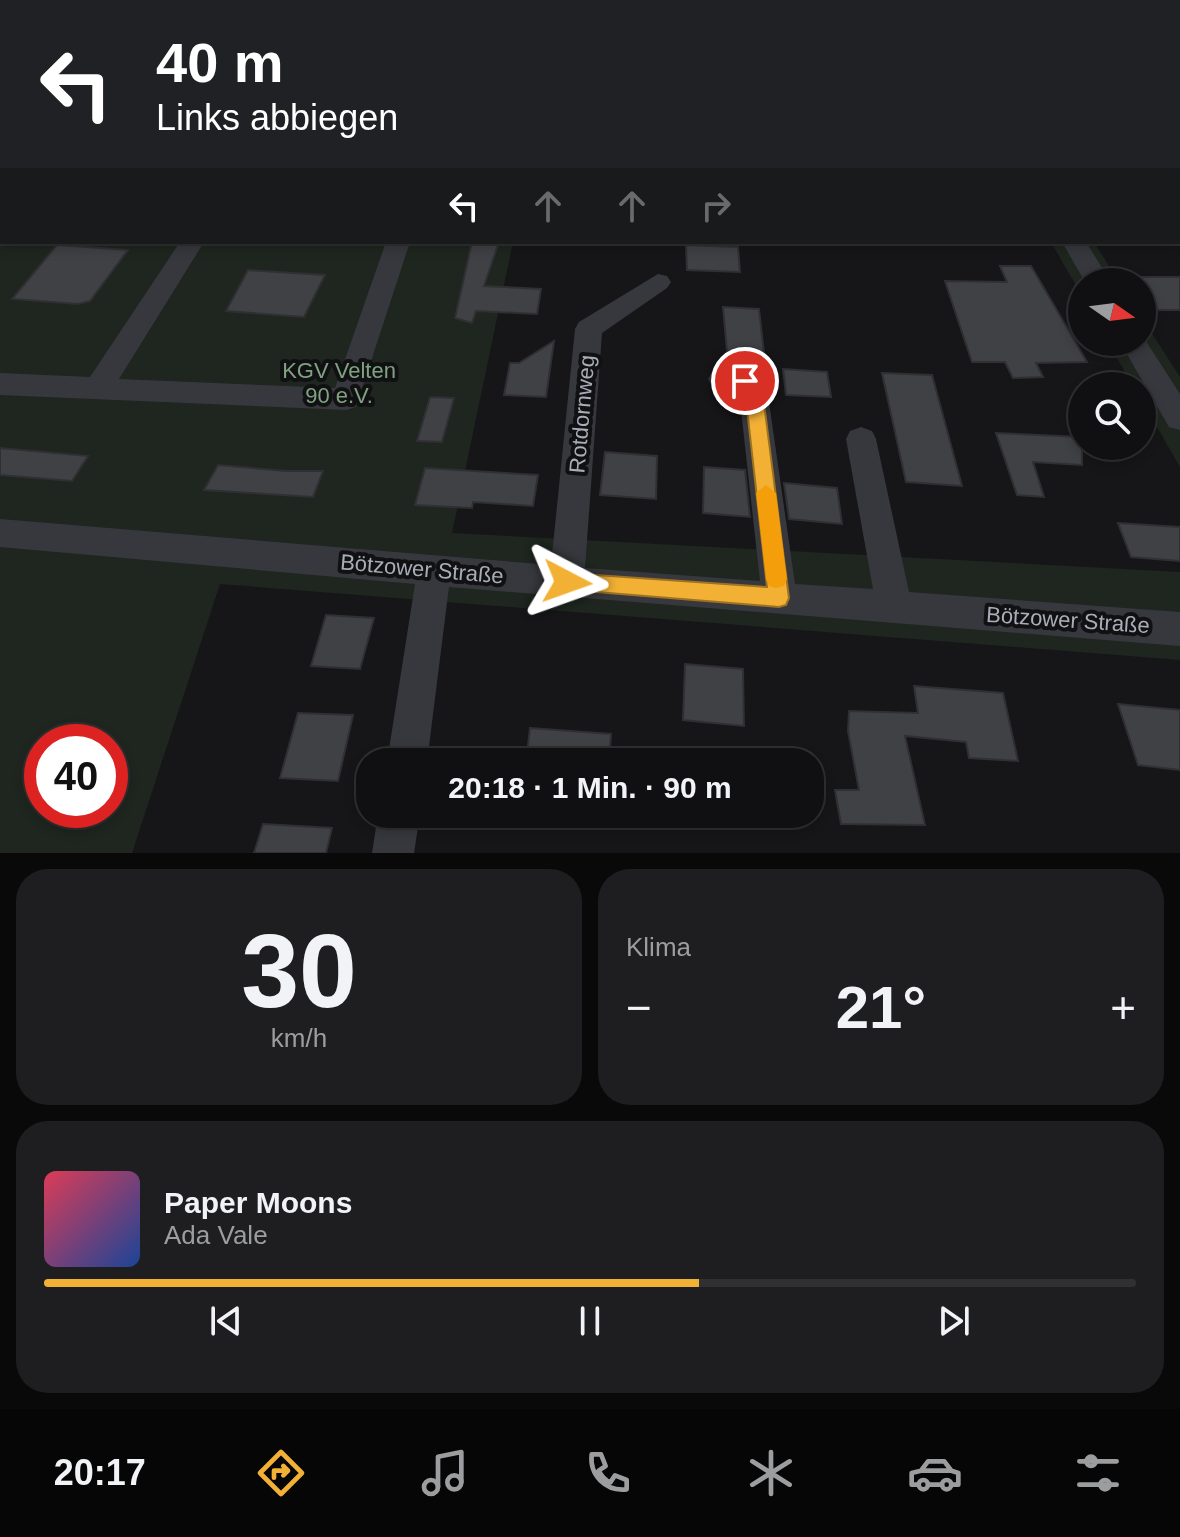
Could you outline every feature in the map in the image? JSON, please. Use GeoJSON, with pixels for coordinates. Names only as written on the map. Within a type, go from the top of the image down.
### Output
{"type":"FeatureCollection","features":[{"type":"Feature","properties":{"kind":"street"},"geometry":{"type":"LineString","coordinates":[[97,390],[191,244]]}},
{"type":"Feature","properties":{"kind":"street"},"geometry":{"type":"LineString","coordinates":[[0,384],[346,399],[396,244]]}},
{"type":"Feature","properties":{"kind":"street"},"geometry":{"type":"LineString","coordinates":[[1075,244],[1090,268]]}},
{"type":"Feature","properties":{"kind":"street","name":"Rotdornweg"},"geometry":{"type":"LineString","coordinates":[[567,582],[589,329],[658,282]]}},
{"type":"Feature","properties":{"kind":"street"},"geometry":{"type":"LineString","coordinates":[[1142,356],[1180,419]]}},
{"type":"Feature","properties":{"kind":"street"},"geometry":{"type":"LineString","coordinates":[[722,379],[745,381],[753,388],[779,598]]}},
{"type":"Feature","properties":{"kind":"street"},"geometry":{"type":"LineString","coordinates":[[861,439],[894,606]]}},
{"type":"Feature","properties":{"kind":"street","name":"Bötzower Straße"},"geometry":{"type":"LineString","coordinates":[[0,533],[567,582],[1180,629]]}},
{"type":"Feature","properties":{"kind":"street"},"geometry":{"type":"LineString","coordinates":[[409,748],[434,570]]}},
{"type":"Feature","properties":{"kind":"street"},"geometry":{"type":"LineString","coordinates":[[393,853],[397,828]]}},
{"type":"Feature","properties":{"kind":"green space","name":"KGV Velten 90 e.V."},"geometry":{"type":"Polygon","coordinates":[[[0,244],[513,244],[452,533],[1180,572],[1180,660],[220,584],[132,853],[0,853],[0,244]]]}},
{"type":"Feature","properties":{"kind":"green space"},"geometry":{"type":"Polygon","coordinates":[[[1052,244],[1095,244],[1110,268],[1068,268],[1068,272],[1052,244]]]}},
{"type":"Feature","properties":{"kind":"green space"},"geometry":{"type":"Polygon","coordinates":[[[1156,340],[1180,377],[1180,467],[1156,425],[1156,372],[1125,372],[1116,356],[1156,356],[1156,340]]]}},
{"type":"Feature","properties":{"kind":"building"},"geometry":{"type":"Polygon","coordinates":[[[472,244],[498,244],[484,286],[541,289],[537,314],[476,311],[472,323],[455,318],[472,244]]]}},
{"type":"Feature","properties":{"kind":"building"},"geometry":{"type":"Polygon","coordinates":[[[57,245],[128,250],[90,301],[78,304],[12,299],[57,245]]]}},
{"type":"Feature","properties":{"kind":"building"},"geometry":{"type":"Polygon","coordinates":[[[686,245],[738,247],[740,272],[687,270],[686,245]]]}},
{"type":"Feature","properties":{"kind":"building"},"geometry":{"type":"Polygon","coordinates":[[[1000,266],[1031,266],[1068,329],[1068,356],[1084,356],[1087,362],[1036,363],[1043,377],[1013,378],[1005,362],[972,362],[945,281],[1007,282],[1000,266]]]}},
{"type":"Feature","properties":{"kind":"building"},"geometry":{"type":"Polygon","coordinates":[[[248,270],[325,275],[304,317],[226,311],[248,270]]]}},
{"type":"Feature","properties":{"kind":"building"},"geometry":{"type":"Polygon","coordinates":[[[1156,277],[1180,277],[1180,310],[1157,310],[1156,277]]]}},
{"type":"Feature","properties":{"kind":"building"},"geometry":{"type":"Polygon","coordinates":[[[723,307],[759,309],[764,354],[727,351],[723,307]]]}},
{"type":"Feature","properties":{"kind":"building"},"geometry":{"type":"Polygon","coordinates":[[[554,341],[546,397],[504,395],[510,363],[519,363],[554,341]]]}},
{"type":"Feature","properties":{"kind":"building"},"geometry":{"type":"Polygon","coordinates":[[[783,369],[827,372],[831,397],[786,395],[783,369]]]}},
{"type":"Feature","properties":{"kind":"building"},"geometry":{"type":"Polygon","coordinates":[[[882,373],[932,375],[962,486],[906,482],[882,373]]]}},
{"type":"Feature","properties":{"kind":"building"},"geometry":{"type":"Polygon","coordinates":[[[430,397],[454,398],[442,442],[417,441],[430,397]]]}},
{"type":"Feature","properties":{"kind":"building"},"geometry":{"type":"Polygon","coordinates":[[[996,433],[1068,436],[1068,460],[1082,460],[1082,465],[1033,462],[1044,497],[1017,495],[996,433]]]}},
{"type":"Feature","properties":{"kind":"building"},"geometry":{"type":"Polygon","coordinates":[[[0,448],[88,456],[72,481],[0,475],[0,448]]]}},
{"type":"Feature","properties":{"kind":"building"},"geometry":{"type":"Polygon","coordinates":[[[605,452],[657,456],[656,499],[600,495],[605,452]]]}},
{"type":"Feature","properties":{"kind":"building"},"geometry":{"type":"Polygon","coordinates":[[[218,465],[323,471],[313,497],[204,490],[218,465]]]}},
{"type":"Feature","properties":{"kind":"building"},"geometry":{"type":"Polygon","coordinates":[[[704,467],[745,470],[750,517],[703,513],[704,467]]]}},
{"type":"Feature","properties":{"kind":"building"},"geometry":{"type":"Polygon","coordinates":[[[425,468],[538,475],[533,506],[473,502],[472,508],[415,505],[425,468]]]}},
{"type":"Feature","properties":{"kind":"building"},"geometry":{"type":"Polygon","coordinates":[[[784,483],[837,488],[842,524],[789,519],[784,483]]]}},
{"type":"Feature","properties":{"kind":"building"},"geometry":{"type":"Polygon","coordinates":[[[1118,523],[1180,527],[1180,561],[1131,557],[1118,523]]]}},
{"type":"Feature","properties":{"kind":"building"},"geometry":{"type":"Polygon","coordinates":[[[326,615],[374,618],[360,669],[311,666],[326,615]]]}},
{"type":"Feature","properties":{"kind":"building"},"geometry":{"type":"Polygon","coordinates":[[[685,664],[743,669],[744,726],[683,720],[685,664]]]}},
{"type":"Feature","properties":{"kind":"building"},"geometry":{"type":"Polygon","coordinates":[[[914,686],[1003,693],[1018,761],[969,758],[966,742],[905,736],[925,825],[841,824],[835,790],[859,790],[848,731],[849,711],[918,713],[914,686]]]}},
{"type":"Feature","properties":{"kind":"building"},"geometry":{"type":"Polygon","coordinates":[[[1118,704],[1180,710],[1180,770],[1138,765],[1118,704]]]}},
{"type":"Feature","properties":{"kind":"building"},"geometry":{"type":"Polygon","coordinates":[[[298,713],[353,715],[338,781],[280,778],[298,713]]]}},
{"type":"Feature","properties":{"kind":"building"},"geometry":{"type":"Polygon","coordinates":[[[530,728],[611,734],[610,748],[528,748],[530,728]]]}},
{"type":"Feature","properties":{"kind":"building"},"geometry":{"type":"Polygon","coordinates":[[[263,824],[332,828],[326,853],[254,853],[263,824]]]}},
{"type":"Feature","properties":{"kind":"slow traffic"},"geometry":{"type":"LineString","coordinates":[[766,493],[776,579]]}},
{"type":"Feature","properties":{"kind":"route"},"geometry":{"type":"LineString","coordinates":[[567,582],[779,598],[753,388],[745,381]]}}]}
